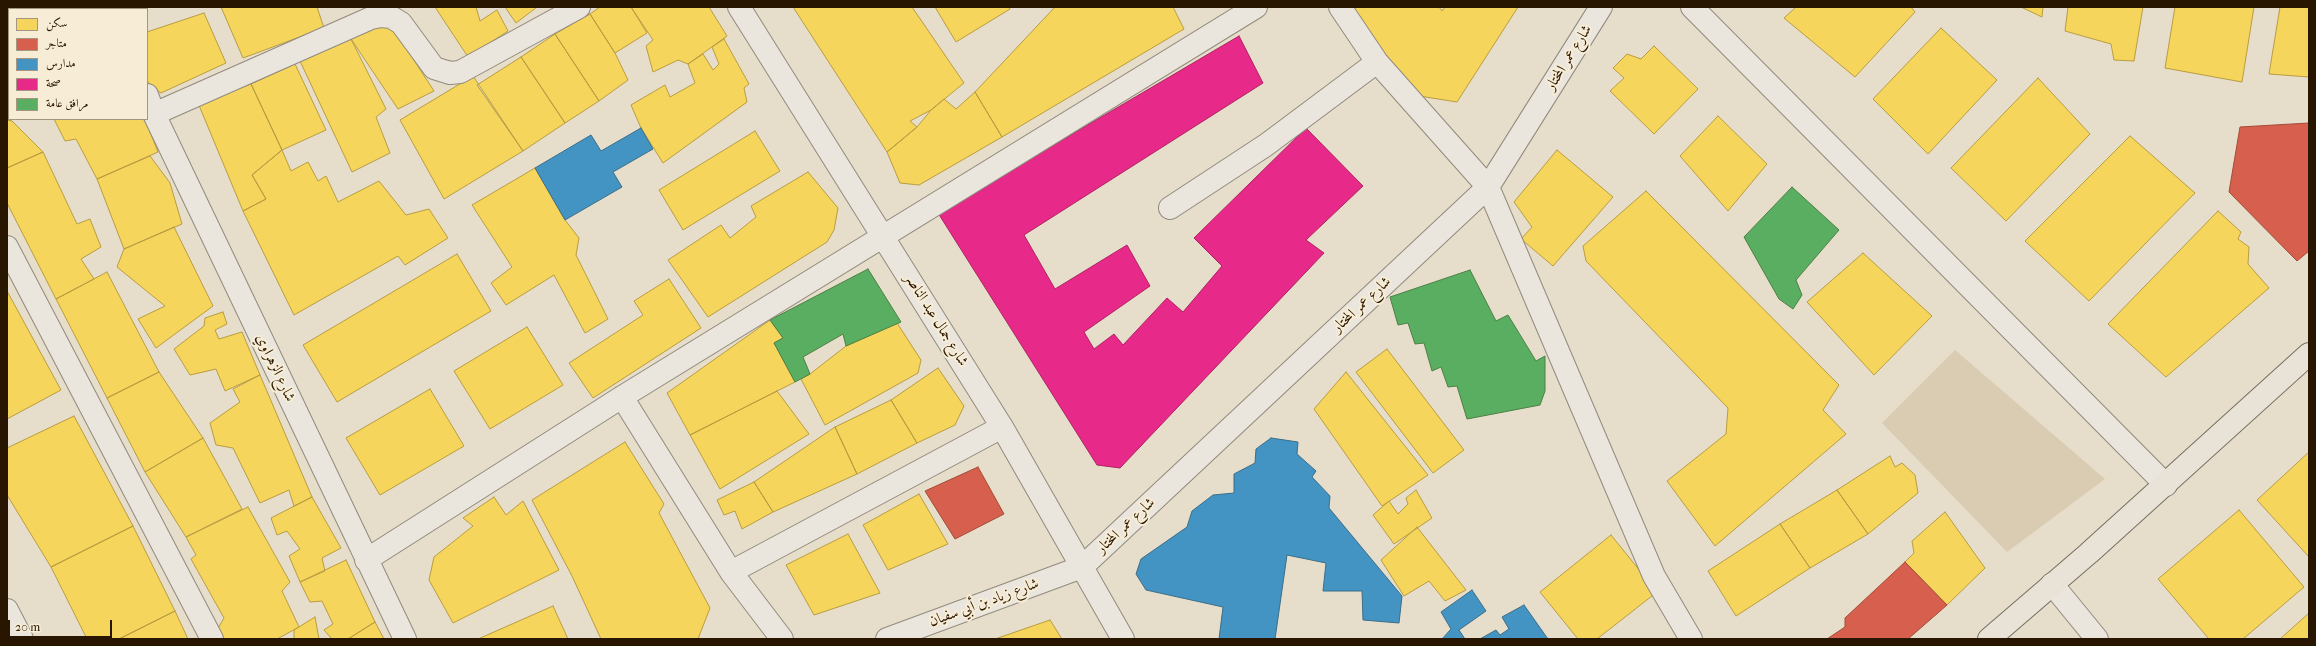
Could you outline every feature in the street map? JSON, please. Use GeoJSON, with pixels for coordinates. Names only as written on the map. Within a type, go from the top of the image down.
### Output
{"type":"FeatureCollection","features":[{"type":"Feature","properties":{"kind":"main road"},"geometry":{"type":"LineString","coordinates":[[1988,639],[2166,484],[2309,354]]}},
{"type":"Feature","properties":{"kind":"street"},"geometry":{"type":"LineString","coordinates":[[150,105],[376,17],[391,17],[401,23],[434,68],[450,74],[460,72],[579,7]]}},
{"type":"Feature","properties":{"kind":"street","name":"شارع جمال عبد الناصر"},"geometry":{"type":"LineString","coordinates":[[739,7],[884,236],[1002,427],[1123,639]]}},
{"type":"Feature","properties":{"kind":"street"},"geometry":{"type":"LineString","coordinates":[[366,560],[622,397],[1256,7]]}},
{"type":"Feature","properties":{"kind":"street"},"geometry":{"type":"LineString","coordinates":[[1340,7],[1377,62],[1488,187],[1654,576],[1691,639]]}},
{"type":"Feature","properties":{"kind":"street","name":"شارع عمر المختار"},"geometry":{"type":"LineString","coordinates":[[1082,567],[1488,187],[1601,7]]}},
{"type":"Feature","properties":{"kind":"street"},"geometry":{"type":"LineString","coordinates":[[1692,7],[2166,484]]}},
{"type":"Feature","properties":{"kind":"street"},"geometry":{"type":"LineString","coordinates":[[1170,208],[1266,145],[1377,62]]}},
{"type":"Feature","properties":{"kind":"street","name":"شارع الزهراوي"},"geometry":{"type":"LineString","coordinates":[[150,105],[405,639]]}},
{"type":"Feature","properties":{"kind":"street"},"geometry":{"type":"LineString","coordinates":[[7,247],[212,639]]}},
{"type":"Feature","properties":{"kind":"street"},"geometry":{"type":"LineString","coordinates":[[622,397],[731,572],[782,639]]}},
{"type":"Feature","properties":{"kind":"street"},"geometry":{"type":"LineString","coordinates":[[731,572],[1002,427]]}},
{"type":"Feature","properties":{"kind":"street","name":"شارع زياد بن أبي سفيان"},"geometry":{"type":"LineString","coordinates":[[887,639],[1082,567]]}},
{"type":"Feature","properties":{"kind":"street"},"geometry":{"type":"LineString","coordinates":[[2052,584],[2097,639]]}},
{"type":"Feature","properties":{"kind":"street"},"geometry":{"type":"LineString","coordinates":[[7,610],[22,639]]}},
{"type":"Feature","properties":{"kind":"shaded area"},"geometry":{"type":"Polygon","coordinates":[[[1955,350],[2105,479],[2007,552],[1882,423],[1955,350]]]}},
{"type":"Feature","properties":{"kind":"building: سكن"},"geometry":{"type":"Polygon","coordinates":[[[32,7],[100,7],[100,8],[32,7]]]}},
{"type":"Feature","properties":{"kind":"building: سكن"},"geometry":{"type":"Polygon","coordinates":[[[221,7],[317,7],[324,28],[243,58],[221,7]]]}},
{"type":"Feature","properties":{"kind":"building: سكن"},"geometry":{"type":"Polygon","coordinates":[[[435,7],[476,7],[480,21],[497,10],[508,31],[468,57],[435,7]]]}},
{"type":"Feature","properties":{"kind":"building: سكن"},"geometry":{"type":"Polygon","coordinates":[[[505,7],[537,7],[516,23],[505,7]]]}},
{"type":"Feature","properties":{"kind":"building: سكن"},"geometry":{"type":"Polygon","coordinates":[[[600,7],[631,7],[647,33],[615,53],[590,14],[600,7]]]}},
{"type":"Feature","properties":{"kind":"building: سكن"},"geometry":{"type":"Polygon","coordinates":[[[631,7],[709,7],[727,36],[688,64],[678,60],[653,72],[646,46],[653,40],[631,7]]]}},
{"type":"Feature","properties":{"kind":"building: سكن"},"geometry":{"type":"Polygon","coordinates":[[[793,7],[912,7],[964,83],[931,110],[910,121],[917,127],[887,152],[793,7]]]}},
{"type":"Feature","properties":{"kind":"building: سكن"},"geometry":{"type":"Polygon","coordinates":[[[935,7],[1009,7],[1010,9],[956,42],[935,7]]]}},
{"type":"Feature","properties":{"kind":"building: سكن"},"geometry":{"type":"Polygon","coordinates":[[[1055,7],[1173,7],[1184,29],[1002,137],[975,92],[1055,7]]]}},
{"type":"Feature","properties":{"kind":"building: سكن"},"geometry":{"type":"Polygon","coordinates":[[[1347,7],[1439,7],[1442,11],[1445,7],[1518,7],[1457,102],[1407,94],[1347,7]]]}},
{"type":"Feature","properties":{"kind":"building: سكن"},"geometry":{"type":"Polygon","coordinates":[[[1796,7],[1911,7],[1915,12],[1855,77],[1784,18],[1796,7]]]}},
{"type":"Feature","properties":{"kind":"building: سكن"},"geometry":{"type":"Polygon","coordinates":[[[2021,7],[2043,7],[2042,17],[2021,7]]]}},
{"type":"Feature","properties":{"kind":"building: سكن"},"geometry":{"type":"Polygon","coordinates":[[[2068,7],[2143,7],[2134,61],[2114,60],[2111,44],[2065,31],[2068,7]]]}},
{"type":"Feature","properties":{"kind":"building: سكن"},"geometry":{"type":"Polygon","coordinates":[[[2175,7],[2254,7],[2242,82],[2165,68],[2175,7]]]}},
{"type":"Feature","properties":{"kind":"building: سكن"},"geometry":{"type":"Polygon","coordinates":[[[2280,7],[2309,7],[2309,77],[2269,74],[2280,7]]]}},
{"type":"Feature","properties":{"kind":"building: سكن"},"geometry":{"type":"Polygon","coordinates":[[[204,13],[226,63],[161,93],[150,86],[148,82],[148,32],[204,13]]]}},
{"type":"Feature","properties":{"kind":"building: سكن"},"geometry":{"type":"Polygon","coordinates":[[[590,14],[615,53],[628,80],[599,101],[555,34],[590,14]]]}},
{"type":"Feature","properties":{"kind":"building: سكن"},"geometry":{"type":"Polygon","coordinates":[[[382,24],[395,31],[434,91],[398,109],[351,39],[382,24]]]}},
{"type":"Feature","properties":{"kind":"building: سكن"},"geometry":{"type":"Polygon","coordinates":[[[1941,28],[1997,80],[1928,154],[1873,99],[1941,28]]]}},
{"type":"Feature","properties":{"kind":"building: سكن"},"geometry":{"type":"Polygon","coordinates":[[[555,34],[599,101],[565,123],[521,57],[555,34]]]}},
{"type":"Feature","properties":{"kind":"building: سكن"},"geometry":{"type":"Polygon","coordinates":[[[7,39],[8,39],[8,120],[7,39]]]}},
{"type":"Feature","properties":{"kind":"building: سكن"},"geometry":{"type":"Polygon","coordinates":[[[351,39],[386,109],[376,117],[390,153],[352,172],[300,61],[351,39]]]}},
{"type":"Feature","properties":{"kind":"building: سكن"},"geometry":{"type":"Polygon","coordinates":[[[724,39],[749,84],[744,88],[747,102],[663,163],[641,128],[631,105],[665,85],[670,97],[695,83],[688,64],[703,54],[713,70],[719,64],[712,47],[724,39]]]}},
{"type":"Feature","properties":{"kind":"building: سكن"},"geometry":{"type":"Polygon","coordinates":[[[1654,46],[1698,89],[1654,134],[1610,91],[1624,78],[1613,68],[1627,54],[1641,59],[1654,46]]]}},
{"type":"Feature","properties":{"kind":"building: سكن"},"geometry":{"type":"Polygon","coordinates":[[[521,57],[565,123],[523,151],[477,85],[521,57]]]}},
{"type":"Feature","properties":{"kind":"building: سكن"},"geometry":{"type":"Polygon","coordinates":[[[295,64],[326,130],[282,150],[251,84],[295,64]]]}},
{"type":"Feature","properties":{"kind":"building: سكن"},"geometry":{"type":"Polygon","coordinates":[[[473,76],[523,151],[444,199],[400,120],[473,76]]]}},
{"type":"Feature","properties":{"kind":"building: سكن"},"geometry":{"type":"Polygon","coordinates":[[[2038,78],[2090,134],[2006,221],[1951,168],[2038,78]]]}},
{"type":"Feature","properties":{"kind":"building: سكن"},"geometry":{"type":"Polygon","coordinates":[[[251,84],[282,150],[252,175],[266,199],[243,211],[198,103],[251,84]]]}},
{"type":"Feature","properties":{"kind":"building: سكن"},"geometry":{"type":"Polygon","coordinates":[[[975,92],[1002,137],[919,185],[900,183],[887,152],[917,127],[931,110],[944,99],[956,109],[975,92]]]}},
{"type":"Feature","properties":{"kind":"building: سكن"},"geometry":{"type":"Polygon","coordinates":[[[1718,116],[1767,164],[1728,211],[1680,156],[1718,116]]]}},
{"type":"Feature","properties":{"kind":"building: سكن"},"geometry":{"type":"Polygon","coordinates":[[[7,120],[12,121],[43,152],[7,168],[7,120]]]}},
{"type":"Feature","properties":{"kind":"building: سكن"},"geometry":{"type":"Polygon","coordinates":[[[54,120],[145,120],[158,152],[97,179],[76,139],[65,141],[54,120]]]}},
{"type":"Feature","properties":{"kind":"building: سكن"},"geometry":{"type":"Polygon","coordinates":[[[755,131],[780,171],[683,230],[659,190],[755,131]]]}},
{"type":"Feature","properties":{"kind":"building: سكن"},"geometry":{"type":"Polygon","coordinates":[[[2130,136],[2195,193],[2089,301],[2025,241],[2130,136]]]}},
{"type":"Feature","properties":{"kind":"building: سكن"},"geometry":{"type":"Polygon","coordinates":[[[282,150],[291,171],[308,162],[318,181],[326,176],[338,202],[379,181],[406,215],[429,209],[448,238],[405,265],[398,256],[294,315],[243,211],[266,199],[252,175],[282,150]]]}},
{"type":"Feature","properties":{"kind":"building: سكن"},"geometry":{"type":"Polygon","coordinates":[[[1557,150],[1613,197],[1553,266],[1521,239],[1532,227],[1514,202],[1557,150]]]}},
{"type":"Feature","properties":{"kind":"building: سكن"},"geometry":{"type":"Polygon","coordinates":[[[43,152],[77,224],[90,219],[101,247],[81,259],[94,279],[56,299],[7,203],[7,168],[43,152]]]}},
{"type":"Feature","properties":{"kind":"building: سكن"},"geometry":{"type":"Polygon","coordinates":[[[150,156],[170,183],[182,224],[124,249],[97,179],[150,156]]]}},
{"type":"Feature","properties":{"kind":"building: سكن"},"geometry":{"type":"Polygon","coordinates":[[[535,168],[565,220],[579,238],[576,255],[608,319],[585,333],[554,275],[506,305],[491,283],[512,267],[472,205],[535,168]]]}},
{"type":"Feature","properties":{"kind":"building: سكن"},"geometry":{"type":"Polygon","coordinates":[[[808,172],[838,208],[834,230],[827,242],[708,317],[668,260],[721,225],[730,238],[756,217],[751,206],[808,172]]]}},
{"type":"Feature","properties":{"kind":"building: سكن"},"geometry":{"type":"Polygon","coordinates":[[[1646,191],[1839,385],[1823,410],[1846,434],[1715,546],[1667,481],[1726,434],[1728,408],[1586,261],[1583,246],[1646,191]]]}},
{"type":"Feature","properties":{"kind":"building: سكن"},"geometry":{"type":"Polygon","coordinates":[[[2218,211],[2241,232],[2238,239],[2249,247],[2248,264],[2269,288],[2166,377],[2108,324],[2218,211]]]}},
{"type":"Feature","properties":{"kind":"building: سكن"},"geometry":{"type":"Polygon","coordinates":[[[174,227],[213,306],[156,348],[138,319],[165,306],[117,267],[124,249],[174,227]]]}},
{"type":"Feature","properties":{"kind":"building: سكن"},"geometry":{"type":"Polygon","coordinates":[[[1863,253],[1932,316],[1874,375],[1807,302],[1863,253]]]}},
{"type":"Feature","properties":{"kind":"building: سكن"},"geometry":{"type":"Polygon","coordinates":[[[457,254],[491,311],[337,402],[303,345],[457,254]]]}},
{"type":"Feature","properties":{"kind":"building: سكن"},"geometry":{"type":"Polygon","coordinates":[[[107,272],[159,372],[107,398],[56,299],[107,272]]]}},
{"type":"Feature","properties":{"kind":"building: سكن"},"geometry":{"type":"Polygon","coordinates":[[[669,279],[701,328],[593,398],[569,363],[643,315],[634,301],[669,279]]]}},
{"type":"Feature","properties":{"kind":"building: سكن"},"geometry":{"type":"Polygon","coordinates":[[[7,291],[61,390],[7,419],[7,291]]]}},
{"type":"Feature","properties":{"kind":"building: سكن"},"geometry":{"type":"Polygon","coordinates":[[[223,312],[227,324],[215,330],[219,339],[242,332],[260,375],[225,391],[216,369],[190,375],[174,349],[204,326],[205,318],[223,312]]]}},
{"type":"Feature","properties":{"kind":"building: سكن"},"geometry":{"type":"Polygon","coordinates":[[[770,320],[783,338],[774,343],[795,382],[690,435],[667,393],[770,320]]]}},
{"type":"Feature","properties":{"kind":"building: سكن"},"geometry":{"type":"Polygon","coordinates":[[[897,323],[921,360],[918,373],[825,425],[801,379],[810,374],[846,346],[897,323]]]}},
{"type":"Feature","properties":{"kind":"building: سكن"},"geometry":{"type":"Polygon","coordinates":[[[527,327],[563,385],[490,429],[454,371],[527,327]]]}},
{"type":"Feature","properties":{"kind":"building: سكن"},"geometry":{"type":"Polygon","coordinates":[[[1387,349],[1464,450],[1433,473],[1356,372],[1387,349]]]}},
{"type":"Feature","properties":{"kind":"building: سكن"},"geometry":{"type":"Polygon","coordinates":[[[938,368],[964,406],[955,425],[917,443],[891,400],[938,368]]]}},
{"type":"Feature","properties":{"kind":"building: سكن"},"geometry":{"type":"Polygon","coordinates":[[[159,372],[203,438],[145,472],[107,398],[159,372]]]}},
{"type":"Feature","properties":{"kind":"building: سكن"},"geometry":{"type":"Polygon","coordinates":[[[1346,372],[1428,475],[1382,506],[1314,409],[1346,372]]]}},
{"type":"Feature","properties":{"kind":"building: سكن"},"geometry":{"type":"Polygon","coordinates":[[[260,375],[312,497],[294,506],[289,490],[260,503],[233,448],[216,445],[210,423],[240,402],[233,389],[260,375]]]}},
{"type":"Feature","properties":{"kind":"building: سكن"},"geometry":{"type":"Polygon","coordinates":[[[430,389],[464,446],[380,495],[346,438],[430,389]]]}},
{"type":"Feature","properties":{"kind":"building: سكن"},"geometry":{"type":"Polygon","coordinates":[[[777,391],[809,434],[720,489],[690,435],[777,391]]]}},
{"type":"Feature","properties":{"kind":"building: سكن"},"geometry":{"type":"Polygon","coordinates":[[[891,400],[917,443],[857,474],[835,427],[891,400]]]}},
{"type":"Feature","properties":{"kind":"building: سكن"},"geometry":{"type":"Polygon","coordinates":[[[74,416],[133,526],[51,567],[7,495],[7,448],[74,416]]]}},
{"type":"Feature","properties":{"kind":"building: سكن"},"geometry":{"type":"Polygon","coordinates":[[[835,427],[857,474],[773,512],[754,482],[835,427]]]}},
{"type":"Feature","properties":{"kind":"building: سكن"},"geometry":{"type":"Polygon","coordinates":[[[203,438],[242,509],[186,537],[145,472],[203,438]]]}},
{"type":"Feature","properties":{"kind":"building: سكن"},"geometry":{"type":"Polygon","coordinates":[[[625,442],[664,504],[659,513],[710,608],[698,639],[601,639],[572,576],[532,500],[625,442]]]}},
{"type":"Feature","properties":{"kind":"building: سكن"},"geometry":{"type":"Polygon","coordinates":[[[2309,452],[2309,557],[2257,500],[2309,452]]]}},
{"type":"Feature","properties":{"kind":"building: سكن"},"geometry":{"type":"Polygon","coordinates":[[[1890,456],[1895,467],[1902,463],[1915,475],[1918,493],[1868,534],[1837,490],[1890,456]]]}},
{"type":"Feature","properties":{"kind":"building: سكن"},"geometry":{"type":"Polygon","coordinates":[[[754,482],[773,512],[742,529],[735,511],[724,515],[717,500],[754,482]]]}},
{"type":"Feature","properties":{"kind":"building: سكن"},"geometry":{"type":"Polygon","coordinates":[[[1416,490],[1432,518],[1394,544],[1373,515],[1389,501],[1398,514],[1408,504],[1406,498],[1416,490]]]}},
{"type":"Feature","properties":{"kind":"building: سكن"},"geometry":{"type":"Polygon","coordinates":[[[1837,490],[1868,534],[1810,568],[1780,524],[1837,490]]]}},
{"type":"Feature","properties":{"kind":"building: سكن"},"geometry":{"type":"Polygon","coordinates":[[[919,494],[948,544],[888,570],[863,525],[919,494]]]}},
{"type":"Feature","properties":{"kind":"building: سكن"},"geometry":{"type":"Polygon","coordinates":[[[312,497],[341,548],[322,558],[325,571],[300,582],[289,556],[300,549],[287,531],[277,535],[271,518],[312,497]]]}},
{"type":"Feature","properties":{"kind":"building: سكن"},"geometry":{"type":"Polygon","coordinates":[[[494,497],[506,515],[523,501],[559,570],[453,623],[429,580],[434,557],[473,526],[463,518],[494,497]]]}},
{"type":"Feature","properties":{"kind":"building: سكن"},"geometry":{"type":"Polygon","coordinates":[[[248,507],[290,582],[282,591],[299,627],[277,639],[222,639],[217,630],[224,618],[191,559],[196,555],[186,537],[248,507]]]}},
{"type":"Feature","properties":{"kind":"building: سكن"},"geometry":{"type":"Polygon","coordinates":[[[2239,510],[2304,587],[2243,639],[2209,639],[2158,579],[2239,510]]]}},
{"type":"Feature","properties":{"kind":"building: سكن"},"geometry":{"type":"Polygon","coordinates":[[[1945,512],[1985,568],[1947,605],[1905,562],[1914,553],[1912,541],[1945,512]]]}},
{"type":"Feature","properties":{"kind":"building: سكن"},"geometry":{"type":"Polygon","coordinates":[[[1780,524],[1810,568],[1736,616],[1708,571],[1780,524]]]}},
{"type":"Feature","properties":{"kind":"building: سكن"},"geometry":{"type":"Polygon","coordinates":[[[133,526],[175,611],[119,639],[87,639],[51,567],[133,526]]]}},
{"type":"Feature","properties":{"kind":"building: سكن"},"geometry":{"type":"Polygon","coordinates":[[[1417,527],[1466,590],[1445,601],[1429,581],[1404,596],[1381,560],[1417,527]]]}},
{"type":"Feature","properties":{"kind":"building: سكن"},"geometry":{"type":"Polygon","coordinates":[[[848,534],[880,593],[814,615],[786,565],[848,534]]]}},
{"type":"Feature","properties":{"kind":"building: سكن"},"geometry":{"type":"Polygon","coordinates":[[[1611,535],[1657,592],[1597,639],[1578,639],[1540,592],[1611,535]]]}},
{"type":"Feature","properties":{"kind":"building: سكن"},"geometry":{"type":"Polygon","coordinates":[[[346,560],[375,622],[348,639],[332,639],[324,630],[333,624],[322,601],[310,602],[300,582],[346,560]]]}},
{"type":"Feature","properties":{"kind":"building: سكن"},"geometry":{"type":"Polygon","coordinates":[[[553,606],[568,639],[478,639],[553,606]]]}},
{"type":"Feature","properties":{"kind":"building: سكن"},"geometry":{"type":"Polygon","coordinates":[[[175,611],[188,639],[119,639],[175,611]]]}},
{"type":"Feature","properties":{"kind":"building: سكن"},"geometry":{"type":"Polygon","coordinates":[[[2309,613],[2309,639],[2280,639],[2309,613]]]}},
{"type":"Feature","properties":{"kind":"building: سكن"},"geometry":{"type":"Polygon","coordinates":[[[315,617],[319,639],[294,639],[294,630],[315,617]]]}},
{"type":"Feature","properties":{"kind":"building: سكن"},"geometry":{"type":"Polygon","coordinates":[[[1050,620],[1062,639],[995,639],[1050,620]]]}},
{"type":"Feature","properties":{"kind":"building: سكن"},"geometry":{"type":"Polygon","coordinates":[[[375,622],[384,639],[348,639],[375,622]]]}},
{"type":"Feature","properties":{"kind":"building: متاجر"},"geometry":{"type":"Polygon","coordinates":[[[2309,123],[2309,251],[2297,261],[2229,192],[2240,127],[2309,123]]]}},
{"type":"Feature","properties":{"kind":"building: متاجر"},"geometry":{"type":"Polygon","coordinates":[[[978,467],[1004,514],[955,539],[925,491],[978,467]]]}},
{"type":"Feature","properties":{"kind":"building: متاجر"},"geometry":{"type":"Polygon","coordinates":[[[1905,562],[1947,605],[1908,639],[1827,639],[1845,627],[1845,618],[1905,562]]]}},
{"type":"Feature","properties":{"kind":"building: مدارس"},"geometry":{"type":"Polygon","coordinates":[[[641,128],[653,149],[613,172],[622,187],[565,220],[535,168],[591,135],[601,151],[641,128]]]}},
{"type":"Feature","properties":{"kind":"building: مدارس"},"geometry":{"type":"Polygon","coordinates":[[[1271,438],[1298,442],[1297,454],[1316,471],[1312,477],[1330,496],[1329,508],[1402,596],[1399,623],[1363,620],[1362,591],[1323,591],[1326,563],[1287,555],[1275,639],[1219,639],[1223,607],[1146,590],[1136,574],[1141,559],[1187,527],[1192,511],[1213,495],[1234,493],[1234,474],[1255,463],[1256,449],[1271,438]]]}},
{"type":"Feature","properties":{"kind":"building: مدارس"},"geometry":{"type":"Polygon","coordinates":[[[1472,590],[1486,611],[1459,630],[1465,639],[1442,639],[1451,629],[1441,612],[1472,590]]]}},
{"type":"Feature","properties":{"kind":"building: مدارس"},"geometry":{"type":"Polygon","coordinates":[[[1524,605],[1548,639],[1480,639],[1496,630],[1500,635],[1509,629],[1502,617],[1524,605]]]}},
{"type":"Feature","properties":{"kind":"building: صحة"},"geometry":{"type":"Polygon","coordinates":[[[1239,36],[1263,83],[1024,235],[1055,289],[1127,245],[1150,286],[1084,332],[1094,349],[1114,334],[1123,345],[1167,298],[1183,312],[1222,266],[1194,238],[1306,128],[1363,186],[1306,240],[1324,253],[1120,468],[1097,465],[938,213],[1239,36]]]}},
{"type":"Feature","properties":{"kind":"building: مرافق عامة"},"geometry":{"type":"Polygon","coordinates":[[[1792,187],[1839,230],[1796,280],[1802,295],[1793,309],[1779,299],[1744,237],[1792,187]]]}},
{"type":"Feature","properties":{"kind":"building: مرافق عامة"},"geometry":{"type":"Polygon","coordinates":[[[868,269],[901,322],[846,346],[843,334],[803,357],[810,374],[795,382],[774,343],[783,338],[770,320],[868,269]]]}},
{"type":"Feature","properties":{"kind":"building: مرافق عامة"},"geometry":{"type":"Polygon","coordinates":[[[1470,270],[1496,321],[1508,315],[1536,361],[1545,356],[1545,391],[1540,405],[1467,419],[1457,386],[1448,387],[1441,367],[1432,371],[1424,343],[1415,344],[1408,323],[1398,325],[1390,297],[1470,270]]]}}]}
